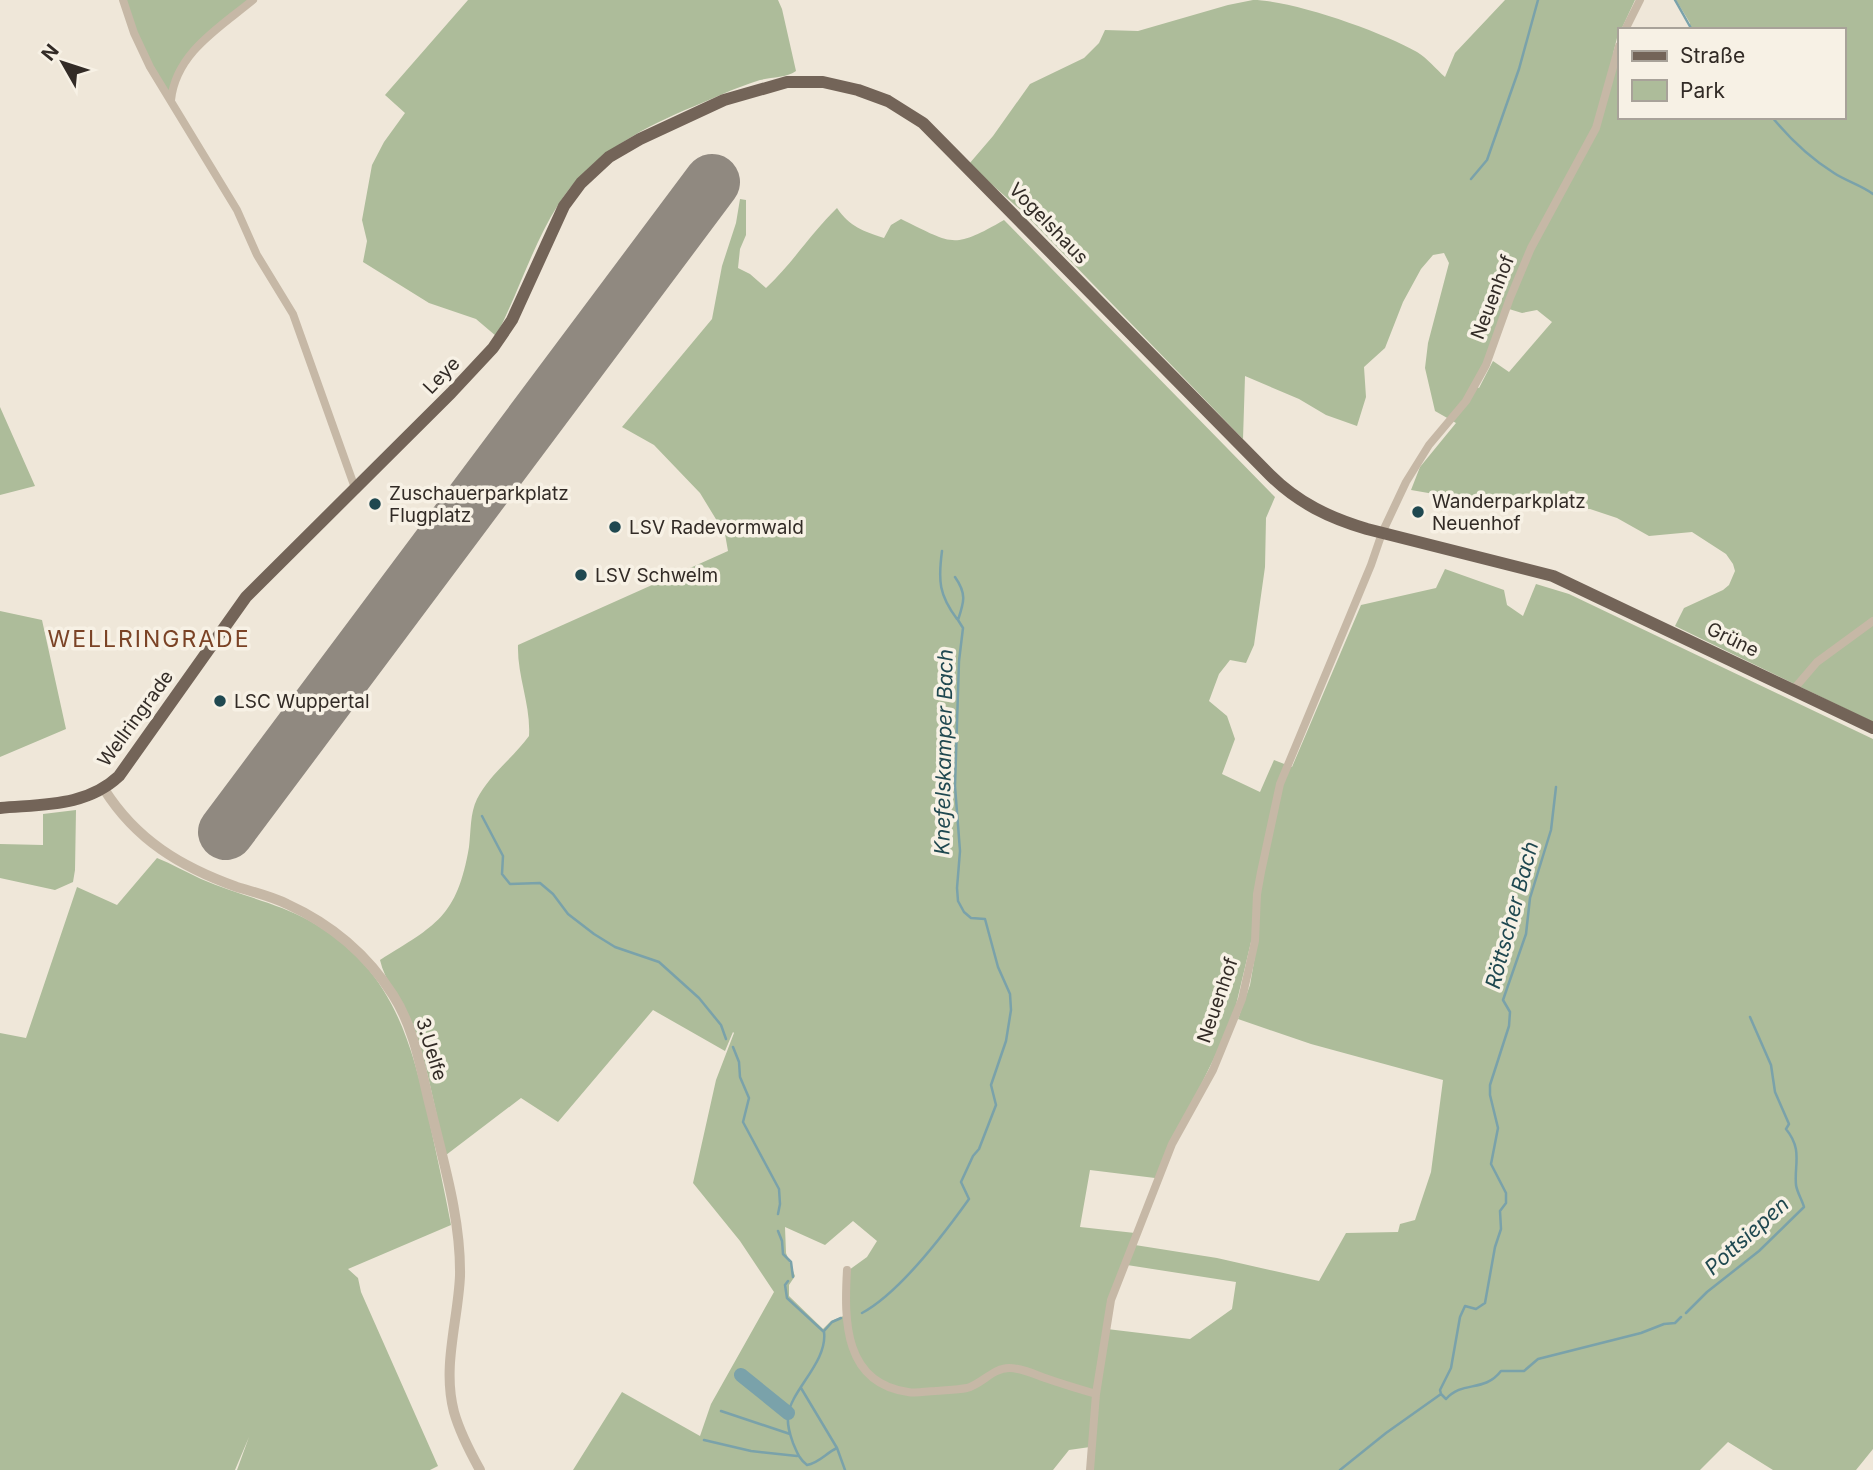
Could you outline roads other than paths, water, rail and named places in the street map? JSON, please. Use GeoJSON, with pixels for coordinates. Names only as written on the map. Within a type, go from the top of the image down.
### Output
{"type":"FeatureCollection","features":[{"type":"Feature","properties":{"kind":"main road","name":"Vogelshaus"},"geometry":{"type":"LineString","coordinates":[[640,139],[724,100],[787,82],[823,82],[858,90],[888,101],[909,113],[940,138],[1281,486],[1305,504],[1327,515],[1382,533]]}},
{"type":"Feature","properties":{"kind":"main road","name":"Leye"},"geometry":{"type":"LineString","coordinates":[[233,614],[270,572],[493,348],[512,320],[564,206],[595,169],[640,139]]}},
{"type":"Feature","properties":{"kind":"main road","name":"Grüne"},"geometry":{"type":"LineString","coordinates":[[1382,533],[1552,576],[1873,728]]}},
{"type":"Feature","properties":{"kind":"main road","name":"Wellringrade"},"geometry":{"type":"LineString","coordinates":[[0,808],[78,800],[104,789],[126,768],[233,614]]}},
{"type":"Feature","properties":{"kind":"street"},"geometry":{"type":"LineString","coordinates":[[124,0],[134,33],[150,67],[237,210],[257,255],[293,314],[355,488]]}},
{"type":"Feature","properties":{"kind":"street"},"geometry":{"type":"LineString","coordinates":[[171,100],[175,80],[190,54],[253,0]]}},
{"type":"Feature","properties":{"kind":"street"},"geometry":{"type":"LineString","coordinates":[[1626,28],[1640,0]]}},
{"type":"Feature","properties":{"kind":"street","name":"Neuenhof"},"geometry":{"type":"LineString","coordinates":[[1090,1470],[1096,1394],[1107,1318],[1117,1283],[1170,1151],[1213,1070],[1247,983],[1255,941],[1259,883],[1280,784],[1367,576],[1382,533],[1422,455],[1466,401],[1479,380],[1531,248],[1596,128],[1618,49]]}},
{"type":"Feature","properties":{"kind":"street"},"geometry":{"type":"LineString","coordinates":[[1793,690],[1817,662],[1873,621]]}},
{"type":"Feature","properties":{"kind":"street","name":"3.Uelfe"},"geometry":{"type":"LineString","coordinates":[[104,789],[138,831],[175,861],[202,874],[285,902],[334,930],[367,960],[394,996],[416,1047],[457,1224],[460,1277],[450,1388],[461,1432],[480,1470]]}},
{"type":"Feature","properties":{"kind":"street"},"geometry":{"type":"LineString","coordinates":[[848,1269],[847,1306],[850,1336],[859,1365],[879,1382],[912,1393],[963,1389],[1007,1368],[1028,1371],[1096,1394]]}},
{"type":"Feature","properties":{"kind":"waterway"},"geometry":{"type":"LineString","coordinates":[[1471,179],[1487,160],[1519,69],[1538,0]]}},
{"type":"Feature","properties":{"kind":"waterway"},"geometry":{"type":"LineString","coordinates":[[1675,0],[1691,28]]}},
{"type":"Feature","properties":{"kind":"waterway"},"geometry":{"type":"LineString","coordinates":[[1774,119],[1817,161],[1873,194]]}},
{"type":"Feature","properties":{"kind":"waterway","name":"Knefelskamper Bach"},"geometry":{"type":"LineString","coordinates":[[942,551],[941,587],[946,602],[957,619]]}},
{"type":"Feature","properties":{"kind":"waterway","name":"Knefelskamper Bach"},"geometry":{"type":"LineString","coordinates":[[862,1313],[891,1292],[906,1277],[969,1199],[961,1182],[979,1149],[996,1105],[991,1085],[1006,1041],[1011,1010],[1010,994],[998,967],[985,919],[971,918],[958,901],[960,851],[955,786],[959,661],[963,628],[958,620],[963,598],[955,577]]}},
{"type":"Feature","properties":{"kind":"waterway","name":"Röttscher Bach"},"geometry":{"type":"LineString","coordinates":[[1340,1470],[1441,1394],[1440,1390],[1451,1368],[1460,1317],[1465,1306],[1476,1309],[1485,1303],[1501,1229],[1500,1211],[1506,1203],[1506,1193],[1491,1164],[1498,1128],[1490,1085],[1509,1026],[1510,1012],[1503,1000],[1526,934],[1530,898],[1551,830],[1556,787]]}},
{"type":"Feature","properties":{"kind":"waterway"},"geometry":{"type":"LineString","coordinates":[[482,816],[503,856],[502,874],[510,884],[540,883],[553,894],[568,914],[594,934],[615,947],[659,962],[699,998],[721,1025],[726,1039]]}},
{"type":"Feature","properties":{"kind":"waterway","name":"Pottsiepen"},"geometry":{"type":"LineString","coordinates":[[1686,1313],[1707,1292],[1759,1251],[1804,1207],[1796,1185],[1797,1157],[1786,1129],[1789,1124],[1775,1092],[1771,1065],[1750,1017]]}},
{"type":"Feature","properties":{"kind":"waterway"},"geometry":{"type":"LineString","coordinates":[[733,1047],[739,1062],[740,1077],[749,1098],[743,1122],[779,1189],[778,1214]]}},
{"type":"Feature","properties":{"kind":"waterway"},"geometry":{"type":"LineString","coordinates":[[778,1231],[783,1254],[791,1262],[793,1277]]}},
{"type":"Feature","properties":{"kind":"waterway"},"geometry":{"type":"LineString","coordinates":[[788,1281],[785,1285],[787,1298],[824,1332]]}},
{"type":"Feature","properties":{"kind":"waterway","name":"Pottsiepen"},"geometry":{"type":"LineString","coordinates":[[1441,1394],[1446,1399],[1459,1390],[1488,1382],[1501,1371],[1524,1371],[1538,1359],[1641,1333],[1664,1324],[1675,1323],[1681,1317]]}},
{"type":"Feature","properties":{"kind":"waterway","name":"Knefelskamper Bach"},"geometry":{"type":"LineString","coordinates":[[824,1331],[832,1322],[841,1318]]}},
{"type":"Feature","properties":{"kind":"waterway"},"geometry":{"type":"LineString","coordinates":[[824,1332],[824,1343],[815,1365],[790,1406],[788,1427],[797,1452],[807,1465],[837,1448],[845,1470]]}},
{"type":"Feature","properties":{"kind":"waterway"},"geometry":{"type":"LineString","coordinates":[[741,1375],[788,1413]]}},
{"type":"Feature","properties":{"kind":"waterway"},"geometry":{"type":"LineString","coordinates":[[801,1388],[837,1448]]}},
{"type":"Feature","properties":{"kind":"waterway"},"geometry":{"type":"LineString","coordinates":[[721,1411],[790,1434]]}},
{"type":"Feature","properties":{"kind":"waterway"},"geometry":{"type":"LineString","coordinates":[[704,1440],[751,1451],[797,1456]]}},
{"type":"Feature","properties":{"kind":"place","name":"Zuschauerparkplatz Flugplatz"},"geometry":{"type":"Point","coordinates":[375,504]}},
{"type":"Feature","properties":{"kind":"place","name":"Wanderparkplatz Neuenhof"},"geometry":{"type":"Point","coordinates":[1418,512]}},
{"type":"Feature","properties":{"kind":"place","name":"LSV Radevormwald"},"geometry":{"type":"Point","coordinates":[615,527]}},
{"type":"Feature","properties":{"kind":"place","name":"LSV Schwelm"},"geometry":{"type":"Point","coordinates":[581,575]}},
{"type":"Feature","properties":{"kind":"place","name":"LSC Wuppertal"},"geometry":{"type":"Point","coordinates":[220,701]}},
{"type":"Feature","properties":{"kind":"district","name":"WELLRINGRADE"},"geometry":{"type":"Point","coordinates":[149,639]}}]}
